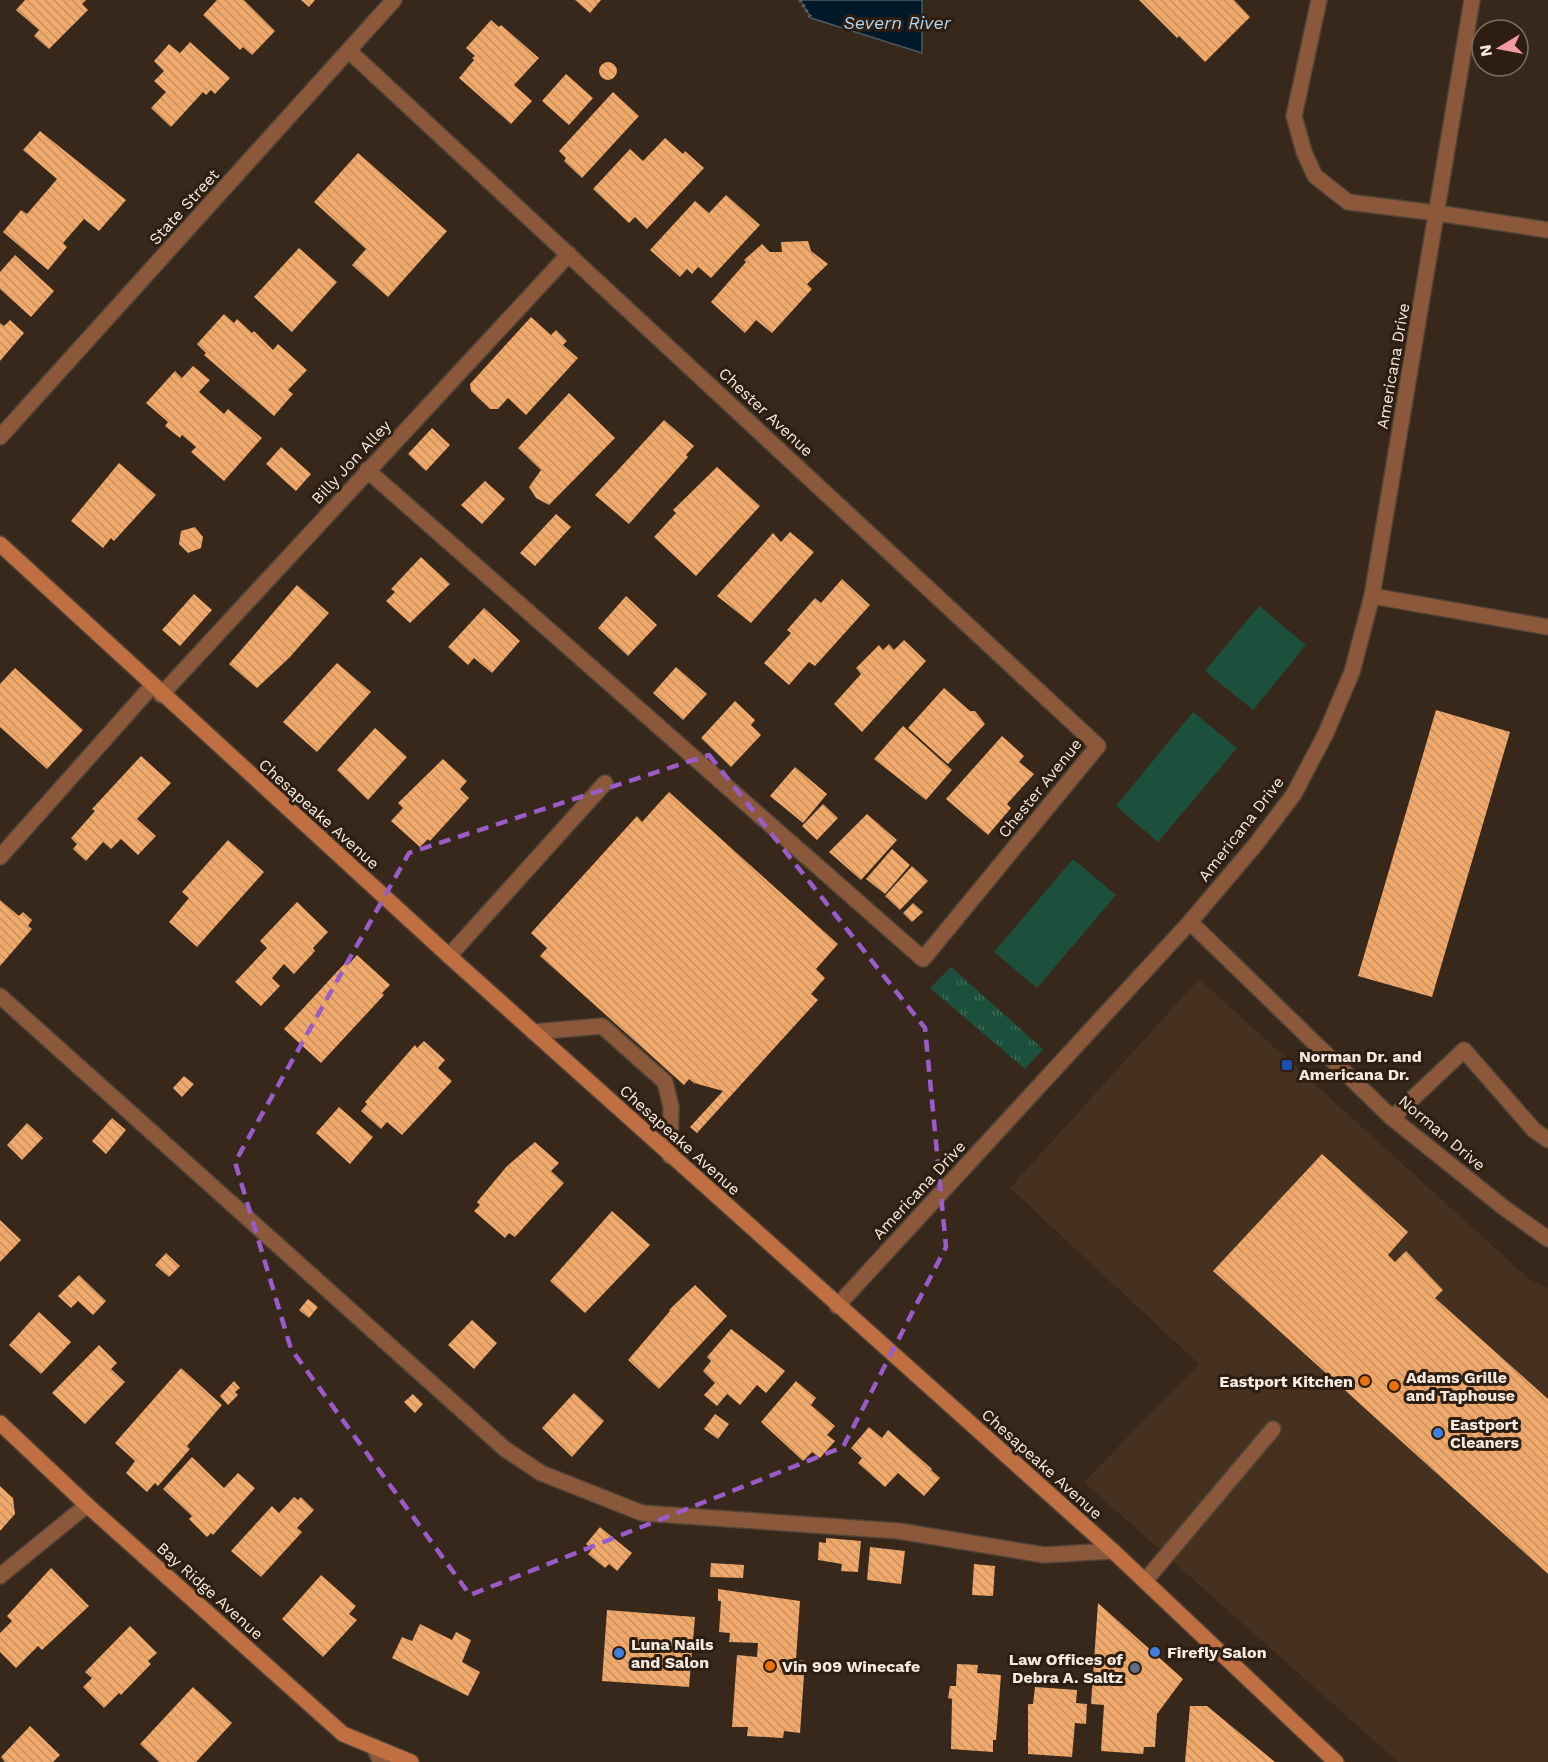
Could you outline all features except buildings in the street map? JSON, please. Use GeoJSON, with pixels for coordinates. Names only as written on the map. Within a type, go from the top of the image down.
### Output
{"type":"FeatureCollection","features":[{"type":"Feature","properties":{"kind":"main road","name":"Chesapeake Avenue"},"geometry":{"type":"LineString","coordinates":[[0,544],[157,691],[670,1156],[1113,1551],[1336,1762]]}},
{"type":"Feature","properties":{"kind":"main road","name":"Bay Ridge Avenue"},"geometry":{"type":"LineString","coordinates":[[0,1423],[87,1505],[343,1734],[411,1762]]}},
{"type":"Feature","properties":{"kind":"street","name":"State Street"},"geometry":{"type":"LineString","coordinates":[[0,437],[394,0]]}},
{"type":"Feature","properties":{"kind":"street"},"geometry":{"type":"LineString","coordinates":[[1319,0],[1294,116],[1304,152],[1315,176],[1348,202],[1548,230]]}},
{"type":"Feature","properties":{"kind":"street","name":"Americana Drive"},"geometry":{"type":"LineString","coordinates":[[837,1306],[1190,922],[1256,844],[1294,794],[1326,733],[1352,672],[1372,596],[1472,0]]}},
{"type":"Feature","properties":{"kind":"street","name":"Chester Avenue"},"geometry":{"type":"LineString","coordinates":[[349,51],[1098,746],[923,960],[368,470]]}},
{"type":"Feature","properties":{"kind":"street","name":"Billy Jon Alley"},"geometry":{"type":"LineString","coordinates":[[0,857],[368,470],[569,254]]}},
{"type":"Feature","properties":{"kind":"street"},"geometry":{"type":"LineString","coordinates":[[1372,596],[1548,627]]}},
{"type":"Feature","properties":{"kind":"street"},"geometry":{"type":"LineString","coordinates":[[449,956],[605,783]]}},
{"type":"Feature","properties":{"kind":"street","name":"Norman Drive"},"geometry":{"type":"LineString","coordinates":[[1190,922],[1392,1118],[1503,1207],[1548,1239]]}},
{"type":"Feature","properties":{"kind":"street"},"geometry":{"type":"LineString","coordinates":[[0,996],[505,1449],[541,1473],[642,1514],[898,1531],[1044,1555],[1113,1551]]}},
{"type":"Feature","properties":{"kind":"street"},"geometry":{"type":"LineString","coordinates":[[533,1032],[602,1026],[665,1082],[671,1107],[670,1156]]}},
{"type":"Feature","properties":{"kind":"street"},"geometry":{"type":"LineString","coordinates":[[1392,1118],[1464,1050],[1534,1130],[1548,1140]]}},
{"type":"Feature","properties":{"kind":"street"},"geometry":{"type":"LineString","coordinates":[[1145,1581],[1273,1429]]}},
{"type":"Feature","properties":{"kind":"street"},"geometry":{"type":"LineString","coordinates":[[0,1576],[87,1505]]}},
{"type":"Feature","properties":{"kind":"street"},"geometry":{"type":"LineString","coordinates":[[374,1747],[381,1762]]}},
{"type":"Feature","properties":{"kind":"path"},"geometry":{"type":"LineString","coordinates":[[800,0],[811,18]]}},
{"type":"Feature","properties":{"kind":"highlighted area"},"geometry":{"type":"Polygon","coordinates":[[[709,755],[925,1028],[946,1247],[843,1447],[470,1595],[291,1349],[235,1162],[409,853],[709,755]]]}},
{"type":"Feature","properties":{"kind":"shaded area"},"geometry":{"type":"Polygon","coordinates":[[[1199,979],[1529,1279],[1548,1288],[1548,1762],[1398,1762],[1084,1482],[1199,1364],[1010,1188],[1199,979]]]}},
{"type":"Feature","properties":{"kind":"green space"},"geometry":{"type":"Polygon","coordinates":[[[1259,606],[1306,645],[1253,710],[1205,671],[1259,606]]]}},
{"type":"Feature","properties":{"kind":"green space"},"geometry":{"type":"Polygon","coordinates":[[[1193,712],[1237,748],[1158,842],[1116,806],[1193,712]]]}},
{"type":"Feature","properties":{"kind":"green space"},"geometry":{"type":"Polygon","coordinates":[[[1073,859],[1116,895],[1037,988],[994,952],[1073,859]]]}},
{"type":"Feature","properties":{"kind":"green space"},"geometry":{"type":"Polygon","coordinates":[[[951,967],[1043,1049],[1025,1069],[930,988],[951,967]]]}},
{"type":"Feature","properties":{"kind":"water","name":"Severn River"},"geometry":{"type":"Polygon","coordinates":[[[800,0],[922,0],[922,53],[811,18],[800,0]]]}},
{"type":"Feature","properties":{"kind":"place","name":"Norman Dr. and Americana Dr."},"geometry":{"type":"Point","coordinates":[1287,1065]}},
{"type":"Feature","properties":{"kind":"place","name":"Eastport Kitchen"},"geometry":{"type":"Point","coordinates":[1365,1381]}},
{"type":"Feature","properties":{"kind":"place","name":"Adams Grille and Taphouse"},"geometry":{"type":"Point","coordinates":[1394,1386]}},
{"type":"Feature","properties":{"kind":"place","name":"Eastport Cleaners"},"geometry":{"type":"Point","coordinates":[1438,1433]}},
{"type":"Feature","properties":{"kind":"place","name":"Firefly Salon"},"geometry":{"type":"Point","coordinates":[1155,1652]}},
{"type":"Feature","properties":{"kind":"place","name":"Luna Nails and Salon"},"geometry":{"type":"Point","coordinates":[619,1653]}},
{"type":"Feature","properties":{"kind":"place","name":"Vin 909 Winecafe"},"geometry":{"type":"Point","coordinates":[770,1666]}},
{"type":"Feature","properties":{"kind":"place","name":"Law Offices of Debra A. Saltz"},"geometry":{"type":"Point","coordinates":[1135,1668]}}]}
